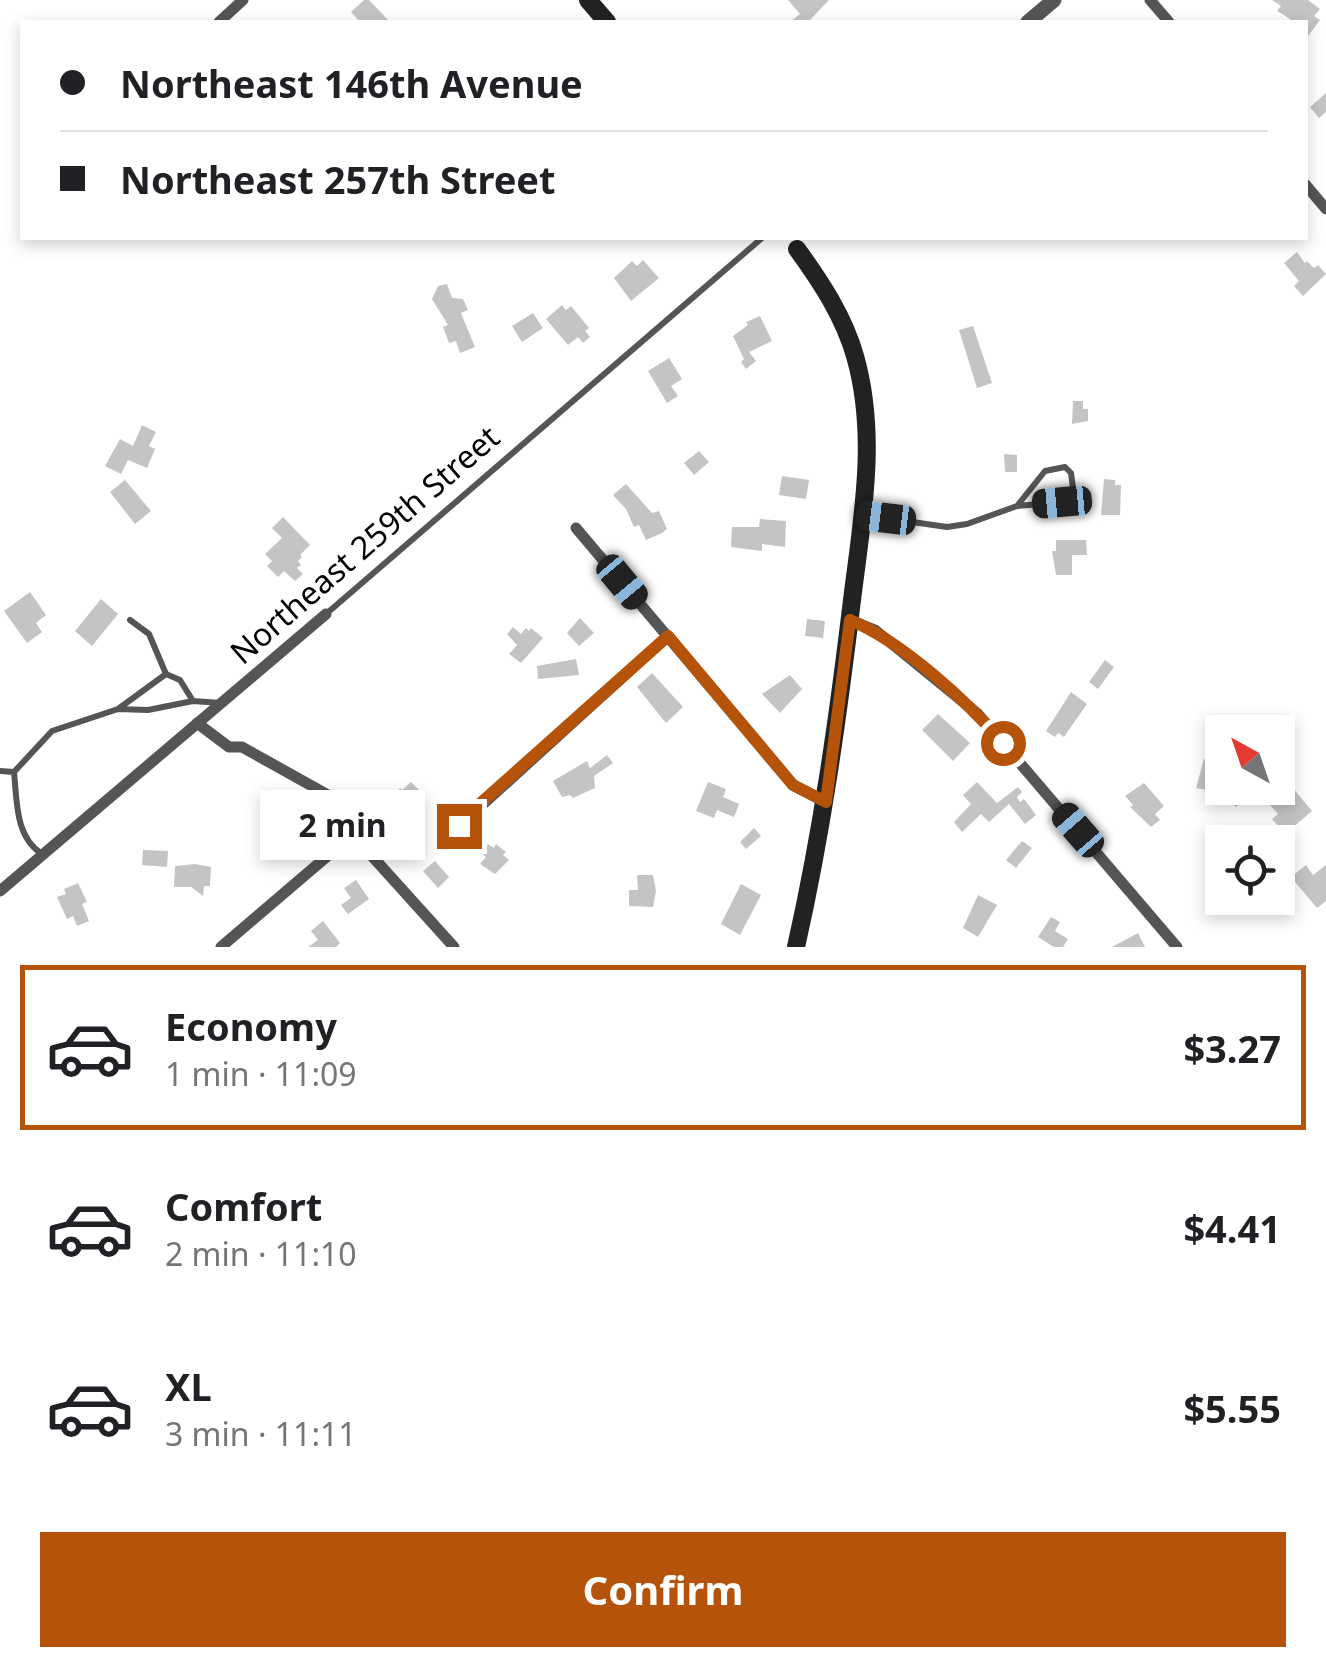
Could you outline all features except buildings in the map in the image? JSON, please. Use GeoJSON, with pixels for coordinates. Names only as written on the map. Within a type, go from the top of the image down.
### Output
{"type":"FeatureCollection","features":[{"type":"Feature","properties":{"kind":"main road"},"geometry":{"type":"LineString","coordinates":[[588,0],[605,20]]}},
{"type":"Feature","properties":{"kind":"main road"},"geometry":{"type":"LineString","coordinates":[[793,243],[835,308],[855,356],[867,435],[862,515],[826,802],[796,947]]}},
{"type":"Feature","properties":{"kind":"street"},"geometry":{"type":"LineString","coordinates":[[220,20],[243,0]]}},
{"type":"Feature","properties":{"kind":"street"},"geometry":{"type":"LineString","coordinates":[[1030,20],[1054,0]]}},
{"type":"Feature","properties":{"kind":"street"},"geometry":{"type":"LineString","coordinates":[[1150,0],[1167,20]]}},
{"type":"Feature","properties":{"kind":"street"},"geometry":{"type":"LineString","coordinates":[[1308,188],[1326,209]]}},
{"type":"Feature","properties":{"kind":"street"},"geometry":{"type":"LineString","coordinates":[[576,528],[793,785],[826,802]]}},
{"type":"Feature","properties":{"kind":"street","name":"Northeast 259th Street"},"geometry":{"type":"LineString","coordinates":[[0,891],[326,614]]}},
{"type":"Feature","properties":{"kind":"street"},"geometry":{"type":"LineString","coordinates":[[850,620],[875,630],[978,714],[1178,947]]}},
{"type":"Feature","properties":{"kind":"street"},"geometry":{"type":"LineString","coordinates":[[459,826],[668,636]]}},
{"type":"Feature","properties":{"kind":"street"},"geometry":{"type":"LineString","coordinates":[[198,723],[229,747],[242,747],[337,800],[345,812],[350,846]]}},
{"type":"Feature","properties":{"kind":"street"},"geometry":{"type":"LineString","coordinates":[[222,947],[338,847],[350,846],[372,855],[454,947]]}},
{"type":"Feature","properties":{"kind":"lane","name":"Northeast 259th Street"},"geometry":{"type":"LineString","coordinates":[[326,614],[760,240]]}},
{"type":"Feature","properties":{"kind":"lane"},"geometry":{"type":"LineString","coordinates":[[862,515],[947,527],[967,524],[1018,506],[1062,502],[1073,488],[1071,473],[1065,468],[1045,470],[1018,506]]}},
{"type":"Feature","properties":{"kind":"lane"},"geometry":{"type":"LineString","coordinates":[[130,620],[149,634],[166,674],[180,680],[192,700]]}},
{"type":"Feature","properties":{"kind":"lane"},"geometry":{"type":"LineString","coordinates":[[14,772],[52,731],[118,709],[166,674]]}},
{"type":"Feature","properties":{"kind":"lane"},"geometry":{"type":"LineString","coordinates":[[118,709],[148,710],[192,700],[222,703]]}},
{"type":"Feature","properties":{"kind":"lane"},"geometry":{"type":"LineString","coordinates":[[0,771],[14,772]]}},
{"type":"Feature","properties":{"kind":"lane"},"geometry":{"type":"LineString","coordinates":[[14,772],[21,826],[30,846],[42,855]]}},
{"type":"Feature","properties":{"kind":"route"},"geometry":{"type":"LineString","coordinates":[[459,826],[668,636],[793,785],[826,802],[850,620],[875,630],[978,714],[1003,743]]}}]}
